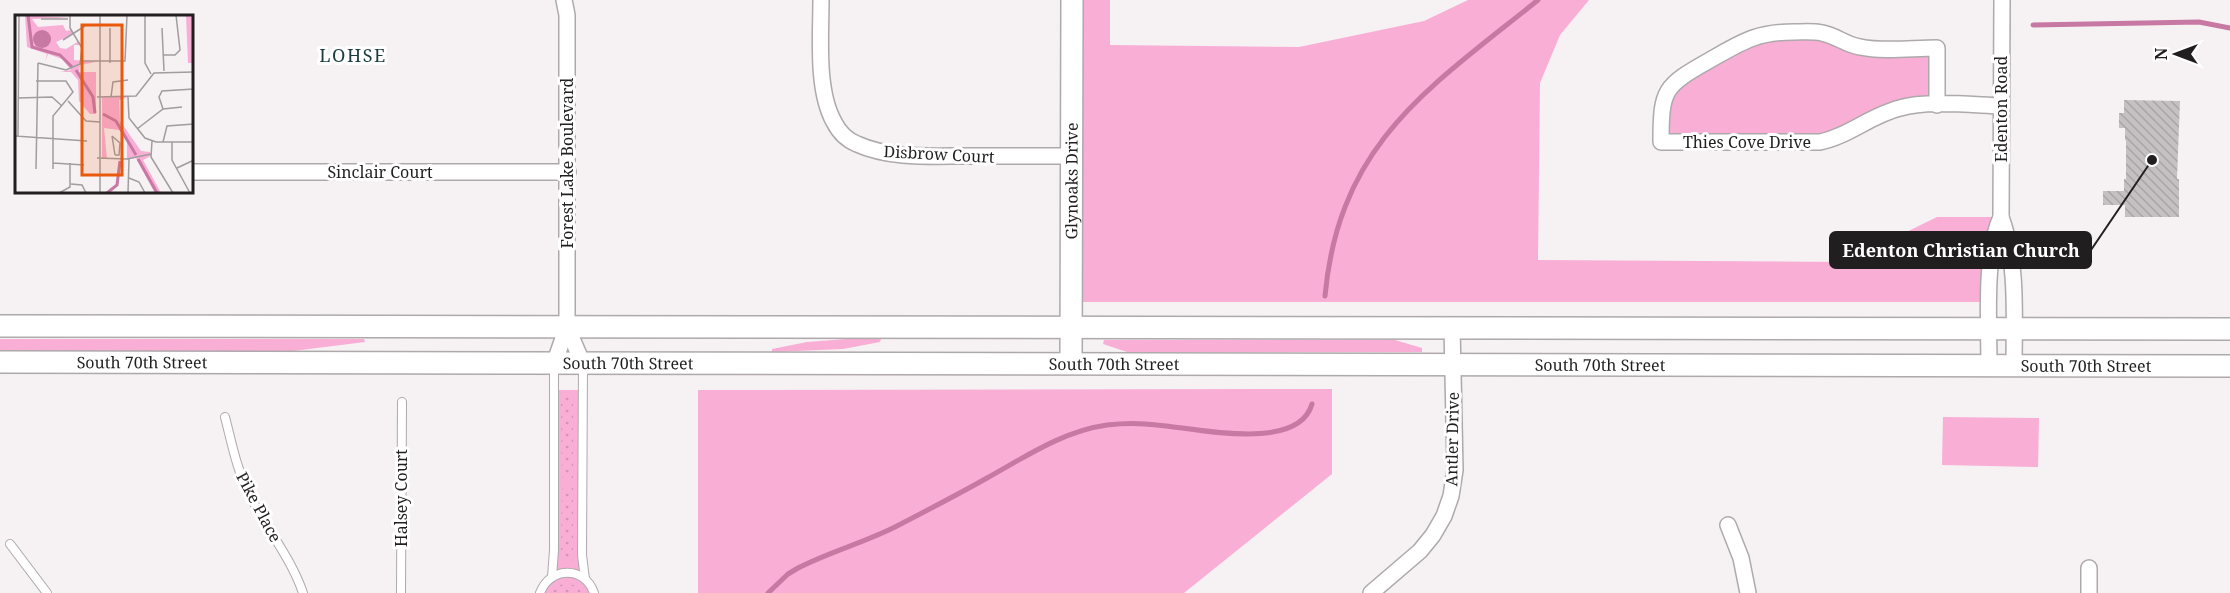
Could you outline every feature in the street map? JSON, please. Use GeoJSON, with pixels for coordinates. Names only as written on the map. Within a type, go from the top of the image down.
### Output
{"type":"FeatureCollection","features":[{"type":"Feature","properties":{"kind":"main road","name":"Glynoaks Drive"},"geometry":{"type":"LineString","coordinates":[[1071,363],[1072,0]]}},
{"type":"Feature","properties":{"kind":"main road"},"geometry":{"type":"LineString","coordinates":[[0,326],[1452,326],[2230,329]]}},
{"type":"Feature","properties":{"kind":"main road","name":"South 70th Street"},"geometry":{"type":"LineString","coordinates":[[0,362],[2230,366]]}},
{"type":"Feature","properties":{"kind":"street","name":"Forest Lake Boulevard"},"geometry":{"type":"LineString","coordinates":[[554,364],[567,327],[567,15],[564,0]]}},
{"type":"Feature","properties":{"kind":"street","name":"Disbrow Court"},"geometry":{"type":"LineString","coordinates":[[820,0],[823,85],[828,109],[835,124],[846,138],[855,144],[878,151],[911,155],[1072,156]]}},
{"type":"Feature","properties":{"kind":"street","name":"Edenton Road"},"geometry":{"type":"LineString","coordinates":[[2002,0],[2001,217],[2010,252],[2014,366]]}},
{"type":"Feature","properties":{"kind":"street","name":"Thies Cove Drive"},"geometry":{"type":"LineString","coordinates":[[1937,105],[1937,48],[1868,48],[1850,45],[1834,36],[1819,32],[1765,33],[1749,38],[1681,76],[1671,86],[1661,110],[1661,142],[1820,142],[1836,138],[1886,112],[1902,107],[2001,106]]}},
{"type":"Feature","properties":{"kind":"street","name":"Sinclair Court"},"geometry":{"type":"LineString","coordinates":[[194,172],[568,172]]}},
{"type":"Feature","properties":{"kind":"street","name":"Edenton Road"},"geometry":{"type":"LineString","coordinates":[[1989,366],[1992,246],[2001,217]]}},
{"type":"Feature","properties":{"kind":"street","name":"Antler Drive"},"geometry":{"type":"LineString","coordinates":[[1371,593],[1426,543],[1443,516],[1451,496],[1455,470],[1452,326]]}},
{"type":"Feature","properties":{"kind":"street","name":"Forest Lake Boulevard"},"geometry":{"type":"LineString","coordinates":[[567,327],[583,364]]}},
{"type":"Feature","properties":{"kind":"street"},"geometry":{"type":"LineString","coordinates":[[1728,525],[1741,558],[1748,593]]}},
{"type":"Feature","properties":{"kind":"street"},"geometry":{"type":"LineString","coordinates":[[2089,568],[2089,593]]}},
{"type":"Feature","properties":{"kind":"lane","name":"Forest Lake Boulevard"},"geometry":{"type":"LineString","coordinates":[[552,577],[554,364]]}},
{"type":"Feature","properties":{"kind":"lane","name":"Forest Lake Boulevard"},"geometry":{"type":"LineString","coordinates":[[583,364],[582,555],[585,579]]}},
{"type":"Feature","properties":{"kind":"lane","name":"Halsey Court"},"geometry":{"type":"LineString","coordinates":[[401,593],[402,402]]}},
{"type":"Feature","properties":{"kind":"lane","name":"Pike Place"},"geometry":{"type":"LineString","coordinates":[[225,417],[241,475],[250,496],[295,571],[303,593]]}},
{"type":"Feature","properties":{"kind":"lane"},"geometry":{"type":"LineString","coordinates":[[10,544],[47,593]]}},
{"type":"Feature","properties":{"kind":"lane"},"geometry":{"type":"LineString","coordinates":[[540,593],[552,577],[566,572],[574,573],[585,579],[594,593]]}},
{"type":"Feature","properties":{"kind":"shaded area"},"geometry":{"type":"Polygon","coordinates":[[[1072,0],[1110,0],[1110,45],[1299,47],[1424,21],[1468,0],[1589,0],[1560,35],[1540,83],[1538,260],[1845,262],[1937,217],[2001,217],[1990,302],[1071,302],[1072,0]]]}},
{"type":"Feature","properties":{"kind":"shaded area"},"geometry":{"type":"Polygon","coordinates":[[[1780,32],[1850,45],[1937,48],[1937,105],[1919,105],[1836,138],[1661,142],[1671,86],[1780,32]]]}},
{"type":"Feature","properties":{"kind":"shaded area"},"geometry":{"type":"Polygon","coordinates":[[[0,339],[364,339],[365,342],[293,351],[0,351],[0,339]]]}},
{"type":"Feature","properties":{"kind":"shaded area"},"geometry":{"type":"Polygon","coordinates":[[[881,339],[880,342],[843,349],[772,352],[772,349],[807,342],[881,339]]]}},
{"type":"Feature","properties":{"kind":"shaded area"},"geometry":{"type":"Polygon","coordinates":[[[1104,340],[1395,340],[1422,348],[1422,352],[1127,352],[1103,344],[1104,340]]]}},
{"type":"Feature","properties":{"kind":"shaded area"},"geometry":{"type":"Polygon","coordinates":[[[1332,389],[1332,474],[1184,593],[698,593],[698,390],[1332,389]]]}},
{"type":"Feature","properties":{"kind":"shaded area"},"geometry":{"type":"Polygon","coordinates":[[[554,390],[582,390],[583,570],[594,593],[540,593],[552,577],[554,390]]]}},
{"type":"Feature","properties":{"kind":"shaded area"},"geometry":{"type":"Polygon","coordinates":[[[567,393],[573,398],[573,481],[562,482],[561,399],[567,393]]]}},
{"type":"Feature","properties":{"kind":"shaded area"},"geometry":{"type":"Polygon","coordinates":[[[1943,417],[2039,418],[2038,467],[1942,465],[1943,417]]]}},
{"type":"Feature","properties":{"kind":"shaded area"},"geometry":{"type":"Polygon","coordinates":[[[562,485],[573,485],[573,558],[571,563],[566,564],[561,558],[562,485]]]}},
{"type":"Feature","properties":{"kind":"shaded area"},"geometry":{"type":"Polygon","coordinates":[[[566,583],[576,586],[582,593],[550,593],[555,587],[566,583]]]}},
{"type":"Feature","properties":{"kind":"building"},"geometry":{"type":"Polygon","coordinates":[[[2124,100],[2180,101],[2177,179],[2179,179],[2179,217],[2125,217],[2125,205],[2103,205],[2103,191],[2124,191],[2126,140],[2125,128],[2119,128],[2119,113],[2124,113],[2124,100]]]}},
{"type":"Feature","properties":{"kind":"waterway"},"geometry":{"type":"LineString","coordinates":[[1325,296],[1334,243],[1349,198],[1370,158],[1396,124],[1426,92],[1538,0]]}},
{"type":"Feature","properties":{"kind":"waterway"},"geometry":{"type":"LineString","coordinates":[[2033,25],[2199,22],[2230,28]]}},
{"type":"Feature","properties":{"kind":"waterway"},"geometry":{"type":"LineString","coordinates":[[768,593],[798,568],[895,527],[1045,446],[1075,433],[1107,425],[1132,424],[1151,424],[1219,433],[1267,433],[1287,428],[1303,419],[1312,404]]}},
{"type":"Feature","properties":{"kind":"place","name":"Edenton Christian Church"},"geometry":{"type":"Point","coordinates":[2152,160]}},
{"type":"Feature","properties":{"kind":"district","name":"LOHSE"},"geometry":{"type":"Point","coordinates":[353,56]}}]}
